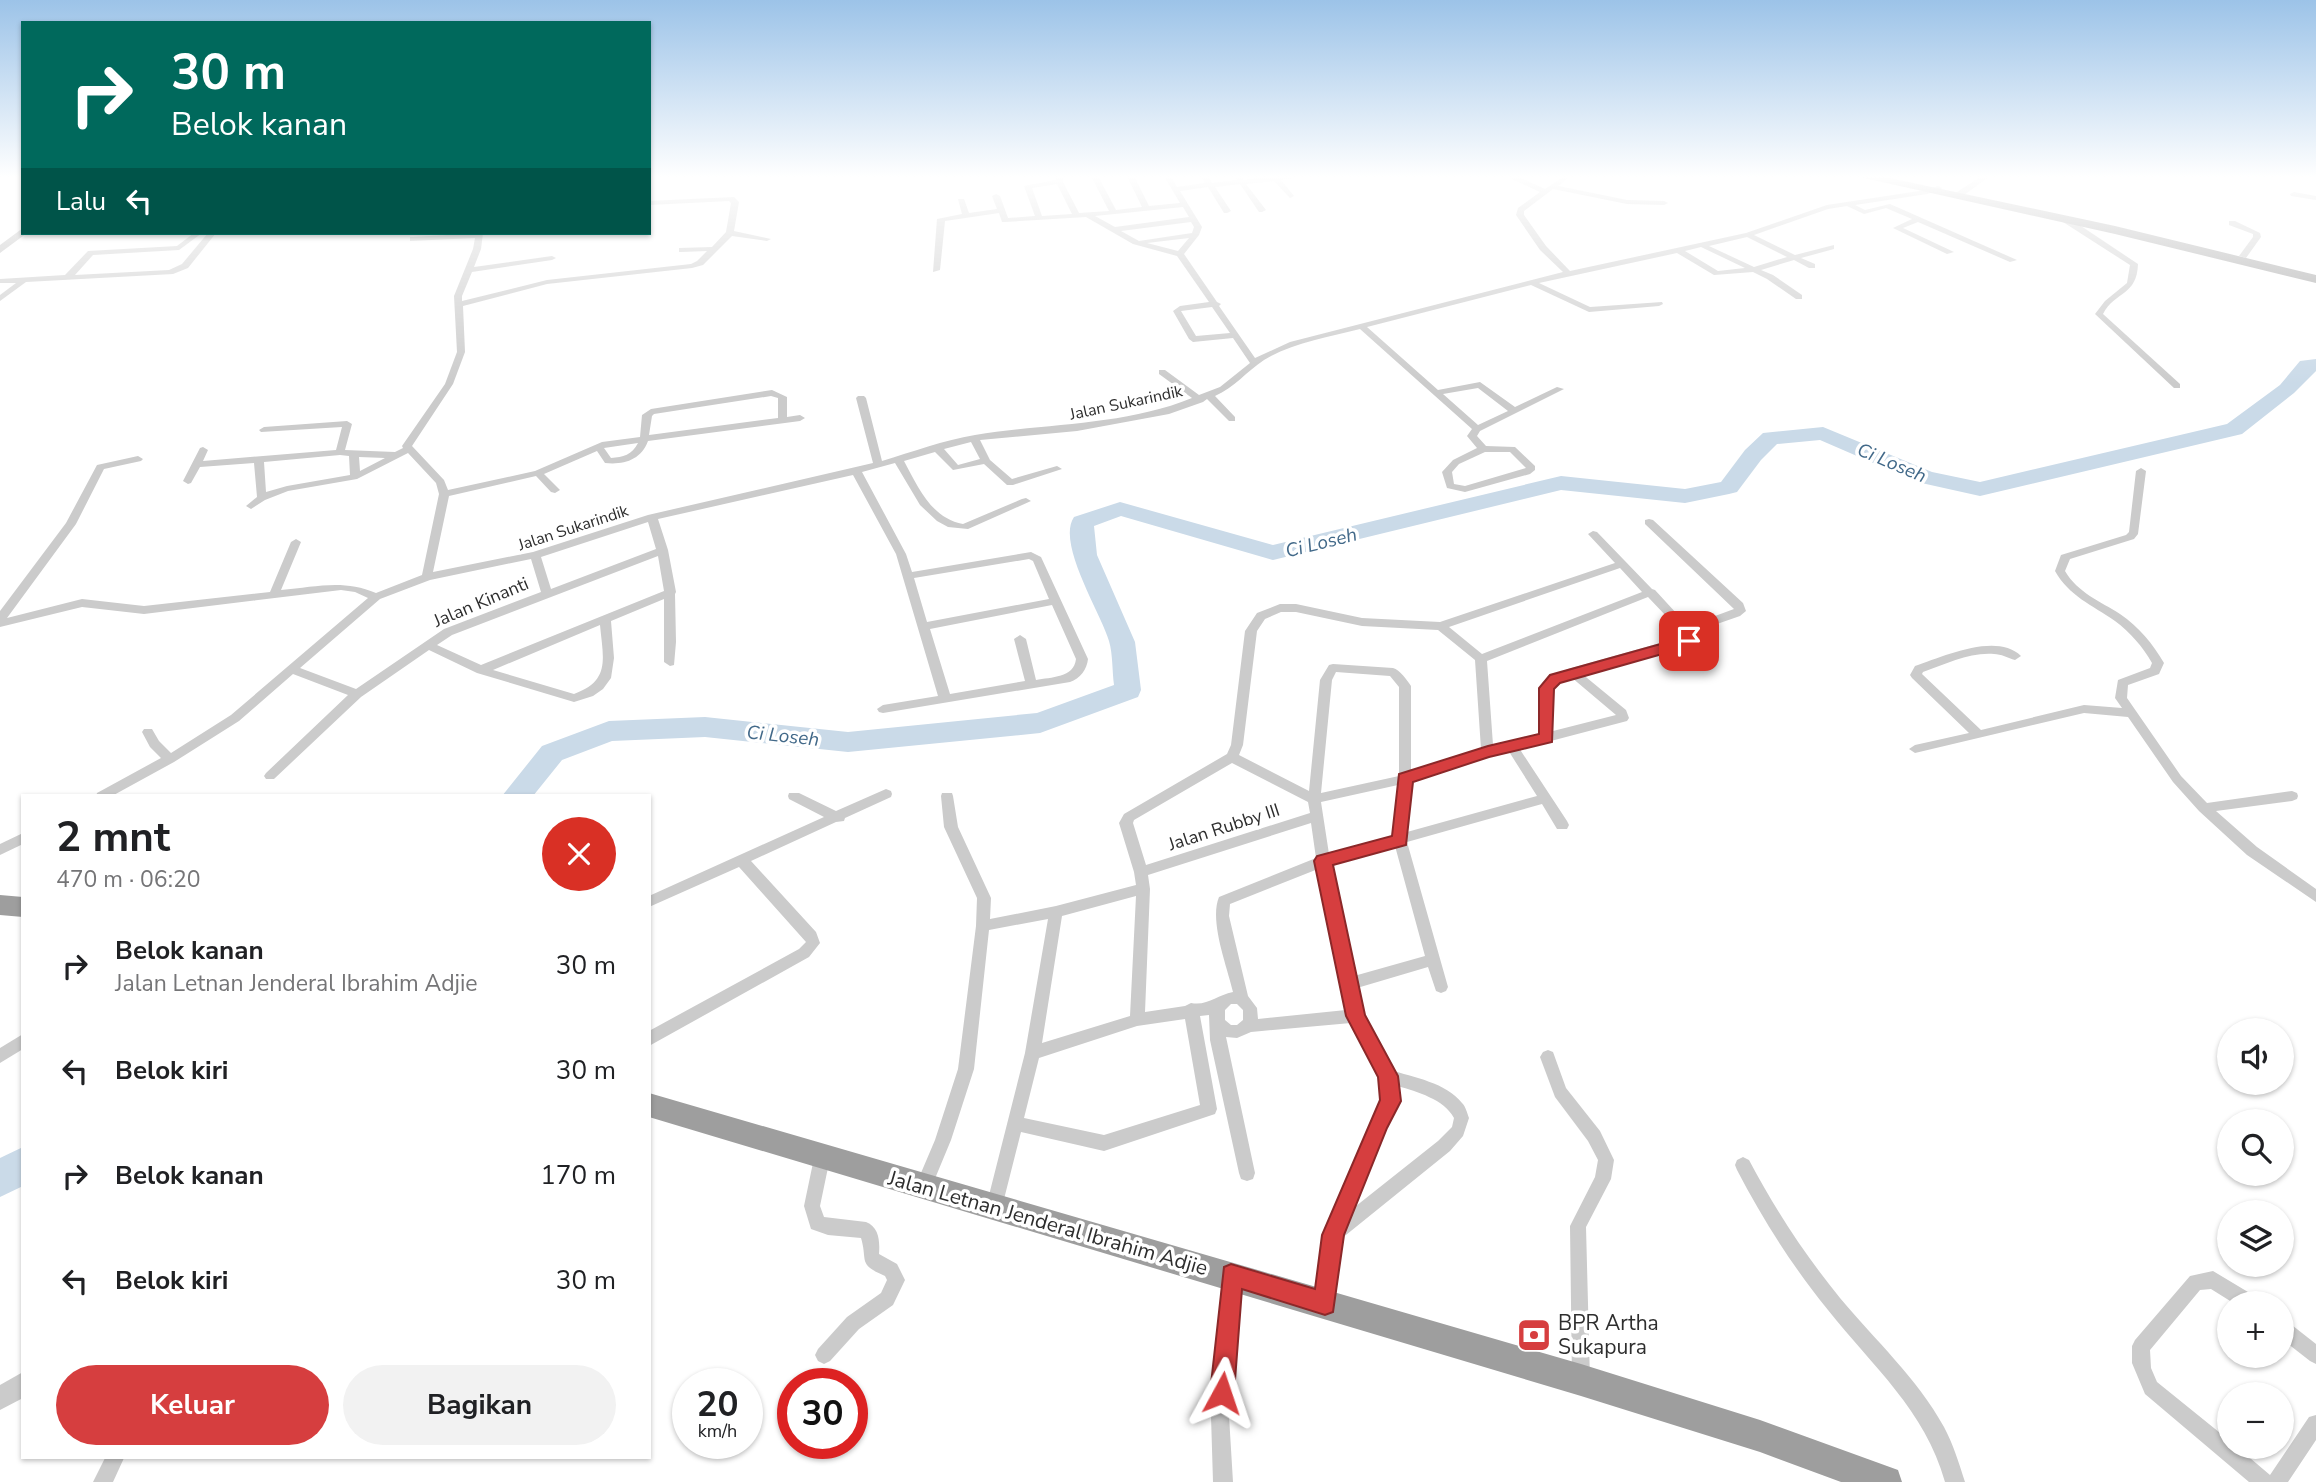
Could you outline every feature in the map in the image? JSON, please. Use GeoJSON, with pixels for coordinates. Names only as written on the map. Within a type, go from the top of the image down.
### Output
{"type":"FeatureCollection","features":[{"type":"Feature","properties":{"kind":"highway"},"geometry":{"type":"LineString","coordinates":[[0,905],[21,907]]}},
{"type":"Feature","properties":{"kind":"highway","name":"Jalan Letnan Jenderal Ibrahim Adjie"},"geometry":{"type":"LineString","coordinates":[[651,1106],[922,1188],[1231,1275],[1581,1380],[1760,1436],[1886,1482]]}},
{"type":"Feature","properties":{"kind":"main road"},"geometry":{"type":"LineString","coordinates":[[2173,245],[2316,279]]}},
{"type":"Feature","properties":{"kind":"main road"},"geometry":{"type":"LineString","coordinates":[[2193,245],[2316,273]]}},
{"type":"Feature","properties":{"kind":"street"},"geometry":{"type":"LineString","coordinates":[[179,248],[183,245]]}},
{"type":"Feature","properties":{"kind":"street"},"geometry":{"type":"LineString","coordinates":[[0,281],[170,272],[186,266],[203,245]]}},
{"type":"Feature","properties":{"kind":"street"},"geometry":{"type":"LineString","coordinates":[[426,577],[444,494],[441,482],[408,449],[408,443],[449,384],[461,352],[458,294],[476,245]]}},
{"type":"Feature","properties":{"kind":"street"},"geometry":{"type":"LineString","coordinates":[[458,305],[548,282],[691,267],[700,263],[716,245]]}},
{"type":"Feature","properties":{"kind":"street"},"geometry":{"type":"LineString","coordinates":[[936,270],[938,245]]}},
{"type":"Feature","properties":{"kind":"street"},"geometry":{"type":"LineString","coordinates":[[1148,245],[1180,254],[1217,304],[1255,364]]}},
{"type":"Feature","properties":{"kind":"street"},"geometry":{"type":"LineString","coordinates":[[1180,254],[1187,245]]}},
{"type":"Feature","properties":{"kind":"street"},"geometry":{"type":"LineString","coordinates":[[1541,245],[1568,273]]}},
{"type":"Feature","properties":{"kind":"street","name":"Jalan Sukarindik"},"geometry":{"type":"LineString","coordinates":[[106,794],[170,759],[235,718],[376,597],[426,577],[536,555],[652,517],[856,471],[974,438],[1108,423],[1169,411],[1205,398],[1231,384],[1255,364],[1280,349],[1531,282],[1701,245]]}},
{"type":"Feature","properties":{"kind":"street"},"geometry":{"type":"LineString","coordinates":[[1702,245],[1770,277],[1799,297]]}},
{"type":"Feature","properties":{"kind":"street"},"geometry":{"type":"LineString","coordinates":[[1770,245],[1812,266]]}},
{"type":"Feature","properties":{"kind":"street"},"geometry":{"type":"LineString","coordinates":[[1935,245],[1950,252]]}},
{"type":"Feature","properties":{"kind":"street"},"geometry":{"type":"LineString","coordinates":[[1979,245],[2013,260]]}},
{"type":"Feature","properties":{"kind":"street"},"geometry":{"type":"LineString","coordinates":[[2105,245],[2134,264],[2133,279],[2127,289],[2099,311],[2177,386]]}},
{"type":"Feature","properties":{"kind":"street"},"geometry":{"type":"LineString","coordinates":[[2243,256],[2249,245]]}},
{"type":"Feature","properties":{"kind":"street"},"geometry":{"type":"LineString","coordinates":[[1678,250],[1714,273],[1751,270],[1831,247]]}},
{"type":"Feature","properties":{"kind":"street"},"geometry":{"type":"LineString","coordinates":[[68,277],[91,253],[201,248]]}},
{"type":"Feature","properties":{"kind":"street"},"geometry":{"type":"LineString","coordinates":[[681,250],[711,249]]}},
{"type":"Feature","properties":{"kind":"street"},"geometry":{"type":"LineString","coordinates":[[469,270],[552,258]]}},
{"type":"Feature","properties":{"kind":"street"},"geometry":{"type":"LineString","coordinates":[[0,299],[24,280]]}},
{"type":"Feature","properties":{"kind":"street"},"geometry":{"type":"LineString","coordinates":[[1531,282],[1589,310],[1659,304]]}},
{"type":"Feature","properties":{"kind":"street"},"geometry":{"type":"LineString","coordinates":[[0,289],[14,289]]}},
{"type":"Feature","properties":{"kind":"street"},"geometry":{"type":"LineString","coordinates":[[1217,304],[1180,308],[1177,312],[1193,339],[1237,335]]}},
{"type":"Feature","properties":{"kind":"street"},"geometry":{"type":"LineString","coordinates":[[1361,326],[1476,429]]}},
{"type":"Feature","properties":{"kind":"street"},"geometry":{"type":"LineString","coordinates":[[1162,372],[1205,398],[1232,419]]}},
{"type":"Feature","properties":{"kind":"street"},"geometry":{"type":"LineString","coordinates":[[1436,393],[1480,385],[1513,410]]}},
{"type":"Feature","properties":{"kind":"street"},"geometry":{"type":"LineString","coordinates":[[1483,449],[1450,467],[1447,472],[1450,486],[1465,489],[1527,472],[1532,468],[1512,449],[1483,449],[1472,436],[1476,429],[1560,389]]}},
{"type":"Feature","properties":{"kind":"street"},"geometry":{"type":"LineString","coordinates":[[598,446],[606,460],[635,457],[645,441],[647,415],[709,402],[779,394],[782,397],[783,420]]}},
{"type":"Feature","properties":{"kind":"street"},"geometry":{"type":"LineString","coordinates":[[861,398],[878,465]]}},
{"type":"Feature","properties":{"kind":"street"},"geometry":{"type":"LineString","coordinates":[[444,494],[538,473],[598,446],[621,441],[645,441],[800,418]]}},
{"type":"Feature","properties":{"kind":"street"},"geometry":{"type":"LineString","coordinates":[[264,430],[347,424],[340,452]]}},
{"type":"Feature","properties":{"kind":"street"},"geometry":{"type":"LineString","coordinates":[[898,459],[926,508],[957,527],[964,527],[1029,503],[1013,484],[986,461],[974,438]]}},
{"type":"Feature","properties":{"kind":"street"},"geometry":{"type":"LineString","coordinates":[[937,448],[956,468],[986,461]]}},
{"type":"Feature","properties":{"kind":"street"},"geometry":{"type":"LineString","coordinates":[[251,506],[261,496],[355,477],[408,449]]}},
{"type":"Feature","properties":{"kind":"street"},"geometry":{"type":"LineString","coordinates":[[188,481],[203,450]]}},
{"type":"Feature","properties":{"kind":"street"},"geometry":{"type":"LineString","coordinates":[[197,464],[340,452],[396,455]]}},
{"type":"Feature","properties":{"kind":"street"},"geometry":{"type":"LineString","coordinates":[[354,454],[355,477]]}},
{"type":"Feature","properties":{"kind":"street"},"geometry":{"type":"LineString","coordinates":[[0,621],[71,524],[100,467],[138,459]]}},
{"type":"Feature","properties":{"kind":"street"},"geometry":{"type":"LineString","coordinates":[[259,460],[261,496]]}},
{"type":"Feature","properties":{"kind":"street"},"geometry":{"type":"LineString","coordinates":[[1013,484],[1057,469]]}},
{"type":"Feature","properties":{"kind":"street"},"geometry":{"type":"LineString","coordinates":[[856,471],[901,554],[945,698]]}},
{"type":"Feature","properties":{"kind":"street"},"geometry":{"type":"LineString","coordinates":[[2141,471],[2134,531],[2123,540],[2065,557],[2060,571],[2073,590],[2124,623],[2158,663],[2155,671],[2122,683],[2121,698],[2176,779],[2201,806],[2252,851],[2316,896]]}},
{"type":"Feature","properties":{"kind":"street"},"geometry":{"type":"LineString","coordinates":[[538,473],[555,490]]}},
{"type":"Feature","properties":{"kind":"street"},"geometry":{"type":"LineString","coordinates":[[652,517],[663,550],[673,606],[670,662]]}},
{"type":"Feature","properties":{"kind":"street"},"geometry":{"type":"LineString","coordinates":[[1648,522],[1740,608],[1736,613],[1688,631]]}},
{"type":"Feature","properties":{"kind":"street"},"geometry":{"type":"LineString","coordinates":[[1547,738],[1546,688],[1555,679],[1689,641],[1693,636],[1593,534]]}},
{"type":"Feature","properties":{"kind":"street"},"geometry":{"type":"LineString","coordinates":[[275,593],[296,542]]}},
{"type":"Feature","properties":{"kind":"street","name":"Jalan Kinanti"},"geometry":{"type":"LineString","coordinates":[[270,776],[357,694],[427,645],[465,624],[663,550]]}},
{"type":"Feature","properties":{"kind":"street"},"geometry":{"type":"LineString","coordinates":[[536,555],[547,593]]}},
{"type":"Feature","properties":{"kind":"street"},"geometry":{"type":"LineString","coordinates":[[883,709],[1070,678],[1081,667],[1082,659],[1037,559],[1031,555],[908,576]]}},
{"type":"Feature","properties":{"kind":"street"},"geometry":{"type":"LineString","coordinates":[[1137,1020],[1143,889],[1142,872],[1126,829],[1129,817],[1232,757],[1237,745],[1251,631],[1261,616],[1280,608],[1296,608],[1362,622],[1441,626],[1622,564]]}},
{"type":"Feature","properties":{"kind":"street"},"geometry":{"type":"LineString","coordinates":[[0,621],[82,603],[144,610],[341,587],[357,589],[376,597]]}},
{"type":"Feature","properties":{"kind":"street"},"geometry":{"type":"LineString","coordinates":[[481,670],[671,592]]}},
{"type":"Feature","properties":{"kind":"street"},"geometry":{"type":"LineString","coordinates":[[1481,659],[1651,592]]}},
{"type":"Feature","properties":{"kind":"street"},"geometry":{"type":"LineString","coordinates":[[922,627],[1056,601]]}},
{"type":"Feature","properties":{"kind":"street"},"geometry":{"type":"LineString","coordinates":[[427,645],[481,670],[557,696],[574,698],[588,695],[601,686],[609,673],[605,620]]}},
{"type":"Feature","properties":{"kind":"street"},"geometry":{"type":"LineString","coordinates":[[1441,626],[1481,659],[1488,751]]}},
{"type":"Feature","properties":{"kind":"street"},"geometry":{"type":"LineString","coordinates":[[1020,639],[1031,684]]}},
{"type":"Feature","properties":{"kind":"street"},"geometry":{"type":"LineString","coordinates":[[1979,736],[1918,679],[1916,671],[1991,648],[2003,649],[2015,656]]}},
{"type":"Feature","properties":{"kind":"street"},"geometry":{"type":"LineString","coordinates":[[1325,1304],[1333,1235],[1378,1123],[1390,1101],[1388,1076],[1355,1016],[1316,816],[1314,799],[1326,680],[1333,668],[1393,672],[1405,686],[1405,779],[1400,840],[1441,987]]}},
{"type":"Feature","properties":{"kind":"street"},"geometry":{"type":"LineString","coordinates":[[293,670],[357,694]]}},
{"type":"Feature","properties":{"kind":"street"},"geometry":{"type":"LineString","coordinates":[[1232,757],[1314,799],[1405,779],[1488,751],[1623,719],[1622,713],[1572,672]]}},
{"type":"Feature","properties":{"kind":"street"},"geometry":{"type":"LineString","coordinates":[[1915,749],[2084,709],[2131,713]]}},
{"type":"Feature","properties":{"kind":"street"},"geometry":{"type":"LineString","coordinates":[[148,732],[154,744],[170,759]]}},
{"type":"Feature","properties":{"kind":"street"},"geometry":{"type":"LineString","coordinates":[[1513,746],[1562,825]]}},
{"type":"Feature","properties":{"kind":"street"},"geometry":{"type":"LineString","coordinates":[[651,901],[743,862],[886,794]]}},
{"type":"Feature","properties":{"kind":"street"},"geometry":{"type":"LineString","coordinates":[[794,796],[839,818]]}},
{"type":"Feature","properties":{"kind":"street"},"geometry":{"type":"LineString","coordinates":[[922,1188],[943,1140],[966,1069],[983,926],[984,898],[954,837],[947,796]]}},
{"type":"Feature","properties":{"kind":"street"},"geometry":{"type":"LineString","coordinates":[[2201,806],[2292,796]]}},
{"type":"Feature","properties":{"kind":"street"},"geometry":{"type":"LineString","coordinates":[[1248,1026],[1252,1021],[1251,1009],[1242,1000],[1222,916],[1224,901],[1323,861],[1545,797]]}},
{"type":"Feature","properties":{"kind":"street","name":"Jalan Rubby III"},"geometry":{"type":"LineString","coordinates":[[1142,872],[1316,816]]}},
{"type":"Feature","properties":{"kind":"street"},"geometry":{"type":"LineString","coordinates":[[0,850],[21,839]]}},
{"type":"Feature","properties":{"kind":"street"},"geometry":{"type":"LineString","coordinates":[[651,1038],[804,953],[813,943],[811,936],[743,862]]}},
{"type":"Feature","properties":{"kind":"street"},"geometry":{"type":"LineString","coordinates":[[983,926],[1056,912],[1143,889]]}},
{"type":"Feature","properties":{"kind":"street"},"geometry":{"type":"LineString","coordinates":[[993,1207],[1017,1124],[1033,1053],[1056,912]]}},
{"type":"Feature","properties":{"kind":"street"},"geometry":{"type":"LineString","coordinates":[[1349,984],[1433,960]]}},
{"type":"Feature","properties":{"kind":"street"},"geometry":{"type":"LineString","coordinates":[[1242,1000],[1227,999],[1218,1015],[1219,1040],[1247,1172]]}},
{"type":"Feature","properties":{"kind":"street"},"geometry":{"type":"LineString","coordinates":[[1033,1053],[1137,1020],[1191,1009],[1218,1015],[1233,1031],[1248,1026],[1355,1016]]}},
{"type":"Feature","properties":{"kind":"street"},"geometry":{"type":"LineString","coordinates":[[1191,1009],[1209,1109]]}},
{"type":"Feature","properties":{"kind":"street"},"geometry":{"type":"LineString","coordinates":[[0,1056],[21,1042]]}},
{"type":"Feature","properties":{"kind":"street"},"geometry":{"type":"LineString","coordinates":[[1548,1057],[1560,1092],[1594,1136],[1606,1160],[1602,1178],[1578,1226],[1581,1380]]}},
{"type":"Feature","properties":{"kind":"street"},"geometry":{"type":"LineString","coordinates":[[1333,1235],[1444,1146],[1459,1130],[1461,1122],[1458,1111],[1450,1100],[1388,1076]]}},
{"type":"Feature","properties":{"kind":"street"},"geometry":{"type":"LineString","coordinates":[[1017,1124],[1104,1143],[1233,1101]]}},
{"type":"Feature","properties":{"kind":"street"},"geometry":{"type":"LineString","coordinates":[[822,1158],[812,1206],[817,1223],[828,1227],[866,1230],[871,1238],[871,1260],[874,1264],[891,1270],[896,1280],[887,1299],[853,1323],[824,1355]]}},
{"type":"Feature","properties":{"kind":"street"},"geometry":{"type":"LineString","coordinates":[[1743,1165],[1777,1227],[1807,1270],[1927,1415],[1946,1449],[1955,1482]]}},
{"type":"Feature","properties":{"kind":"street"},"geometry":{"type":"LineString","coordinates":[[1223,1482],[1220,1416],[1231,1275]]}},
{"type":"Feature","properties":{"kind":"street"},"geometry":{"type":"LineString","coordinates":[[2231,1291],[2213,1280],[2196,1282],[2141,1346],[2141,1369],[2151,1388],[2264,1482]]}},
{"type":"Feature","properties":{"kind":"street"},"geometry":{"type":"LineString","coordinates":[[2294,1335],[2314,1347]]}},
{"type":"Feature","properties":{"kind":"street"},"geometry":{"type":"LineString","coordinates":[[0,1398],[21,1385]]}},
{"type":"Feature","properties":{"kind":"street"},"geometry":{"type":"LineString","coordinates":[[2277,1482],[2316,1424]]}},
{"type":"Feature","properties":{"kind":"street"},"geometry":{"type":"LineString","coordinates":[[103,1482],[114,1459]]}},
{"type":"Feature","properties":{"kind":"waterway","name":"Ci Loseh"},"geometry":{"type":"LineString","coordinates":[[519,794],[552,753],[609,731],[705,727],[848,742],[1040,723],[1128,690],[1122,642],[1085,555],[1082,522],[1120,509],[1273,553],[1561,483],[1685,496],[1729,487],[1753,455],[1771,438],[1823,433],[1925,477],[1980,489],[2234,429],[2287,389],[2307,365],[2316,365]]}},
{"type":"Feature","properties":{"kind":"waterway","name":"Ci Loseh"},"geometry":{"type":"LineString","coordinates":[[0,1179],[21,1166]]}},
{"type":"Feature","properties":{"kind":"place","name":"BPR Artha Sukapura"},"geometry":{"type":"Point","coordinates":[1534,1335]}},
{"type":"Feature","properties":{"kind":"route"},"geometry":{"type":"LineString","coordinates":[[1222,1393],[1231,1275],[1325,1304],[1333,1235],[1346,1198],[1390,1101],[1391,1087],[1388,1076],[1355,1016],[1323,861],[1400,840],[1405,779],[1488,751],[1547,738],[1545,694],[1550,682],[1572,672],[1689,641]]}}]}
